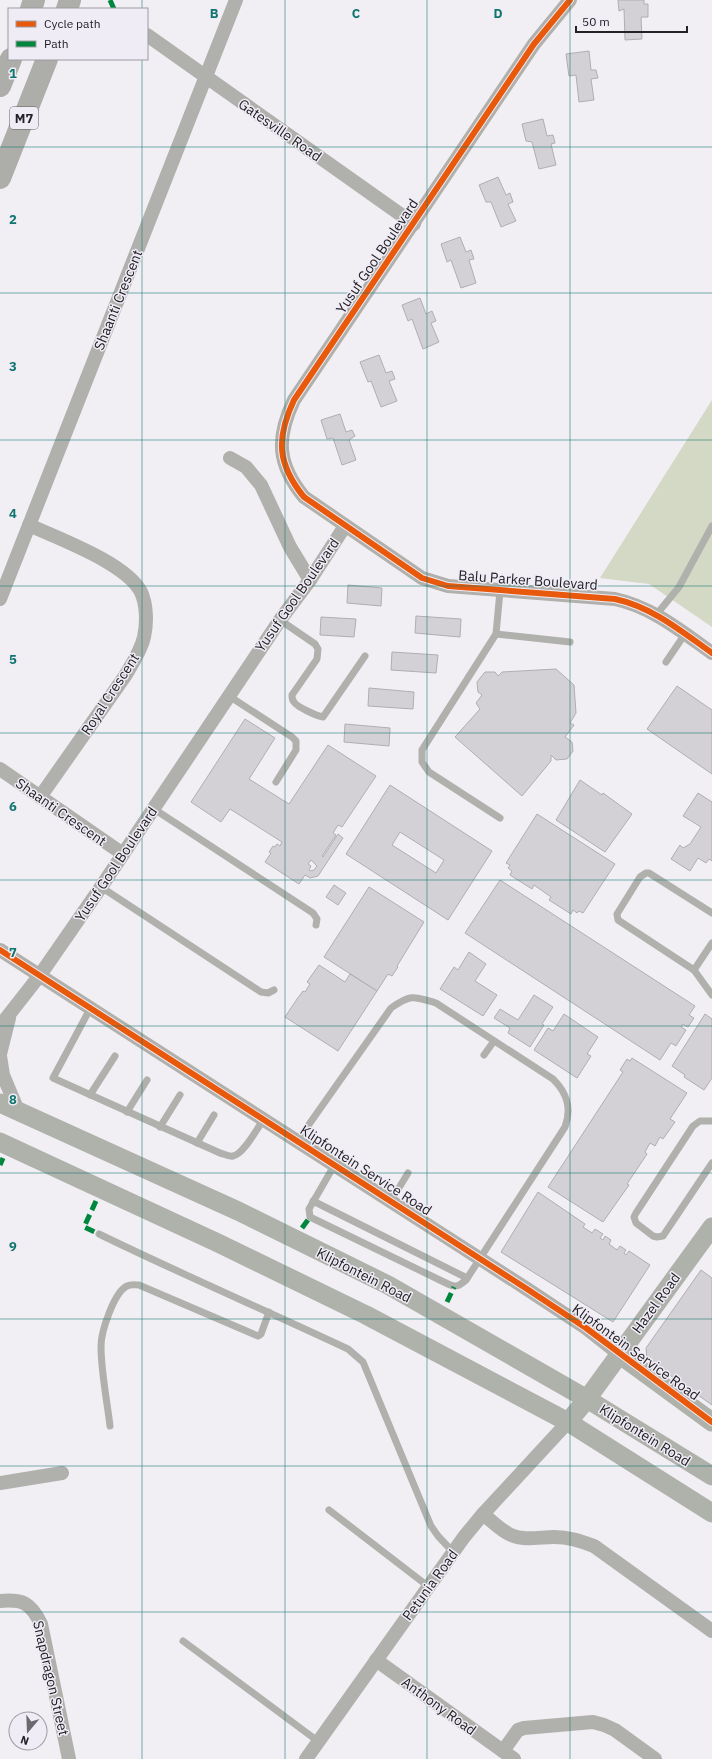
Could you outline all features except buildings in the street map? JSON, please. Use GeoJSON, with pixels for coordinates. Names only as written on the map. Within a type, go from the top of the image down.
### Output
{"type":"FeatureCollection","features":[{"type":"Feature","properties":{"kind":"highway"},"geometry":{"type":"LineString","coordinates":[[0,86],[11,60]]}},
{"type":"Feature","properties":{"kind":"highway","name":"M7"},"geometry":{"type":"LineString","coordinates":[[0,178],[47,60]]}},
{"type":"Feature","properties":{"kind":"main road","name":"Klipfontein Road"},"geometry":{"type":"LineString","coordinates":[[0,1103],[238,1211],[388,1285],[587,1399],[712,1476]]}},
{"type":"Feature","properties":{"kind":"main road","name":"Klipfontein Road"},"geometry":{"type":"LineString","coordinates":[[0,1142],[218,1243],[366,1315],[568,1422],[712,1513]]}},
{"type":"Feature","properties":{"kind":"main road","name":"Hazel Road"},"geometry":{"type":"LineString","coordinates":[[568,1422],[587,1399],[712,1227]]}},
{"type":"Feature","properties":{"kind":"main road","name":"Klipfontein Service Road"},"geometry":{"type":"LineString","coordinates":[[619,1354],[712,1422]]}},
{"type":"Feature","properties":{"kind":"street","name":"Shaanti Crescent"},"geometry":{"type":"LineString","coordinates":[[0,599],[236,0]]}},
{"type":"Feature","properties":{"kind":"street","name":"Yusuf Gool Boulevard"},"geometry":{"type":"LineString","coordinates":[[0,1026],[10,1016],[101,888],[280,620],[310,580],[345,526],[304,497],[289,475],[282,451],[282,435],[285,419],[294,400],[534,44],[570,0]]}},
{"type":"Feature","properties":{"kind":"street","name":"Gatesville Road"},"geometry":{"type":"LineString","coordinates":[[148,36],[414,224]]}},
{"type":"Feature","properties":{"kind":"street"},"geometry":{"type":"LineString","coordinates":[[230,458],[246,467],[261,485],[290,547],[310,580]]}},
{"type":"Feature","properties":{"kind":"street","name":"Royal Crescent"},"geometry":{"type":"LineString","coordinates":[[29,525],[116,567],[130,578],[140,592],[145,606],[144,637],[137,655],[125,676],[40,797]]}},
{"type":"Feature","properties":{"kind":"street","name":"Balu Parker Boulevard"},"geometry":{"type":"LineString","coordinates":[[345,526],[422,578],[435,583],[448,586],[615,599],[630,602],[656,615],[712,653]]}},
{"type":"Feature","properties":{"kind":"street","name":"Shaanti Crescent"},"geometry":{"type":"LineString","coordinates":[[0,769],[123,854]]}},
{"type":"Feature","properties":{"kind":"street","name":"Klipfontein Service Road"},"geometry":{"type":"LineString","coordinates":[[0,950],[480,1258],[586,1328],[619,1354]]}},
{"type":"Feature","properties":{"kind":"street","name":"Yusuf Gool Boulevard"},"geometry":{"type":"LineString","coordinates":[[10,1016],[0,1055],[3,1075],[18,1111]]}},
{"type":"Feature","properties":{"kind":"street","name":"Petunia Road"},"geometry":{"type":"LineString","coordinates":[[306,1759],[376,1660],[483,1514],[568,1422]]}},
{"type":"Feature","properties":{"kind":"street"},"geometry":{"type":"LineString","coordinates":[[0,1483],[62,1473]]}},
{"type":"Feature","properties":{"kind":"street"},"geometry":{"type":"LineString","coordinates":[[483,1514],[501,1529],[512,1535],[527,1538],[575,1538],[594,1546],[712,1631]]}},
{"type":"Feature","properties":{"kind":"street","name":"Snapdragon Street"},"geometry":{"type":"LineString","coordinates":[[0,1602],[20,1601],[30,1606],[36,1612],[41,1624],[69,1759]]}},
{"type":"Feature","properties":{"kind":"street","name":"Anthony Road"},"geometry":{"type":"LineString","coordinates":[[376,1660],[508,1755],[518,1730],[524,1728],[593,1722],[615,1730],[655,1759]]}},
{"type":"Feature","properties":{"kind":"lane"},"geometry":{"type":"LineString","coordinates":[[656,615],[679,587],[712,526]]}},
{"type":"Feature","properties":{"kind":"lane"},"geometry":{"type":"LineString","coordinates":[[500,591],[496,634],[425,745],[421,756],[425,768],[429,772],[500,818]]}},
{"type":"Feature","properties":{"kind":"lane"},"geometry":{"type":"LineString","coordinates":[[280,620],[315,644],[318,649],[317,659],[292,695],[294,702],[297,705],[318,716],[323,717],[365,656]]}},
{"type":"Feature","properties":{"kind":"lane"},"geometry":{"type":"LineString","coordinates":[[496,634],[570,642]]}},
{"type":"Feature","properties":{"kind":"lane"},"geometry":{"type":"LineString","coordinates":[[666,662],[685,634]]}},
{"type":"Feature","properties":{"kind":"lane"},"geometry":{"type":"LineString","coordinates":[[229,696],[296,741],[296,750],[276,782]]}},
{"type":"Feature","properties":{"kind":"lane"},"geometry":{"type":"LineString","coordinates":[[154,809],[313,913],[317,919],[316,925]]}},
{"type":"Feature","properties":{"kind":"lane"},"geometry":{"type":"LineString","coordinates":[[712,913],[649,873],[646,873],[640,877],[618,910],[617,917],[620,922],[694,970],[712,995]]}},
{"type":"Feature","properties":{"kind":"lane"},"geometry":{"type":"LineString","coordinates":[[101,888],[261,992],[268,993],[274,990]]}},
{"type":"Feature","properties":{"kind":"lane"},"geometry":{"type":"LineString","coordinates":[[694,970],[712,943]]}},
{"type":"Feature","properties":{"kind":"lane"},"geometry":{"type":"LineString","coordinates":[[298,1140],[391,1008],[406,997],[418,997],[436,1003],[553,1079],[563,1090],[568,1105],[568,1120],[562,1134],[468,1278],[460,1286],[454,1287],[310,1217],[309,1209],[335,1164]]}},
{"type":"Feature","properties":{"kind":"lane"},"geometry":{"type":"LineString","coordinates":[[91,1007],[53,1078],[160,1127],[220,1153],[232,1156],[239,1154],[264,1119]]}},
{"type":"Feature","properties":{"kind":"lane"},"geometry":{"type":"LineString","coordinates":[[484,1055],[494,1041]]}},
{"type":"Feature","properties":{"kind":"lane"},"geometry":{"type":"LineString","coordinates":[[90,1095],[115,1056]]}},
{"type":"Feature","properties":{"kind":"lane"},"geometry":{"type":"LineString","coordinates":[[127,1112],[147,1080]]}},
{"type":"Feature","properties":{"kind":"lane"},"geometry":{"type":"LineString","coordinates":[[160,1127],[180,1095]]}},
{"type":"Feature","properties":{"kind":"lane"},"geometry":{"type":"LineString","coordinates":[[198,1143],[214,1115]]}},
{"type":"Feature","properties":{"kind":"lane"},"geometry":{"type":"LineString","coordinates":[[712,1121],[708,1119],[700,1121],[693,1126],[634,1217],[636,1223],[653,1236],[663,1236],[712,1163]]}},
{"type":"Feature","properties":{"kind":"lane"},"geometry":{"type":"LineString","coordinates":[[391,1201],[408,1173]]}},
{"type":"Feature","properties":{"kind":"lane"},"geometry":{"type":"LineString","coordinates":[[313,1201],[468,1278]]}},
{"type":"Feature","properties":{"kind":"lane"},"geometry":{"type":"LineString","coordinates":[[99,1234],[348,1349],[363,1362],[428,1520],[438,1536],[454,1553]]}},
{"type":"Feature","properties":{"kind":"lane"},"geometry":{"type":"LineString","coordinates":[[110,1426],[102,1341],[114,1303],[121,1291],[126,1286],[133,1284],[139,1285],[258,1336],[261,1334],[269,1312]]}},
{"type":"Feature","properties":{"kind":"lane"},"geometry":{"type":"LineString","coordinates":[[329,1510],[429,1587]]}},
{"type":"Feature","properties":{"kind":"lane"},"geometry":{"type":"LineString","coordinates":[[183,1641],[319,1742]]}},
{"type":"Feature","properties":{"kind":"green space"},"geometry":{"type":"Polygon","coordinates":[[[712,400],[712,627],[649,584],[600,578],[712,400]]]}},
{"type":"Feature","properties":{"kind":"marked path"},"geometry":{"type":"LineString","coordinates":[[110,0],[114,8]]}},
{"type":"Feature","properties":{"kind":"marked path"},"geometry":{"type":"LineString","coordinates":[[0,1165],[3,1158]]}},
{"type":"Feature","properties":{"kind":"marked path"},"geometry":{"type":"LineString","coordinates":[[96,1201],[84,1227],[99,1234]]}},
{"type":"Feature","properties":{"kind":"marked path"},"geometry":{"type":"LineString","coordinates":[[302,1228],[310,1217]]}},
{"type":"Feature","properties":{"kind":"marked path"},"geometry":{"type":"LineString","coordinates":[[447,1302],[454,1287]]}},
{"type":"Feature","properties":{"kind":"cycle path"},"geometry":{"type":"LineString","coordinates":[[570,0],[534,44],[294,400],[288,414],[282,439],[284,462],[295,485],[304,497],[422,578],[448,586],[615,599],[629,603],[654,614],[677,628],[712,653]]}},
{"type":"Feature","properties":{"kind":"cycle path"},"geometry":{"type":"LineString","coordinates":[[0,950],[586,1328],[712,1422]]}}]}
